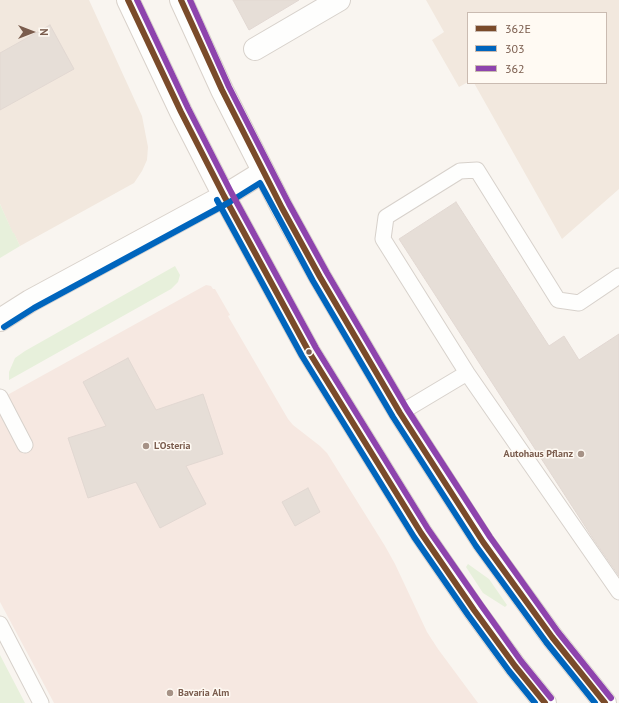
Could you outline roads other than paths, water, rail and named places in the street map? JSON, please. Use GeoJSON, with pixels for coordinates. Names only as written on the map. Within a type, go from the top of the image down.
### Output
{"type":"FeatureCollection","features":[{"type":"Feature","properties":{"kind":"main road"},"geometry":{"type":"LineString","coordinates":[[128,0],[224,196],[309,352],[421,532],[474,610],[515,666],[545,703]]}},
{"type":"Feature","properties":{"kind":"main road"},"geometry":{"type":"LineString","coordinates":[[181,0],[222,90],[263,172],[320,277],[400,413],[483,542],[552,637],[605,703]]}},
{"type":"Feature","properties":{"kind":"main road"},"geometry":{"type":"LineString","coordinates":[[255,49],[339,0]]}},
{"type":"Feature","properties":{"kind":"main road"},"geometry":{"type":"LineString","coordinates":[[0,320],[36,298],[224,196],[263,172]]}},
{"type":"Feature","properties":{"kind":"lane"},"geometry":{"type":"LineString","coordinates":[[617,282],[579,303],[558,300],[477,170],[460,171],[386,217],[383,238],[467,373],[619,592]]}},
{"type":"Feature","properties":{"kind":"lane"},"geometry":{"type":"LineString","coordinates":[[400,413],[467,373]]}},
{"type":"Feature","properties":{"kind":"lane"},"geometry":{"type":"LineString","coordinates":[[0,397],[25,445]]}},
{"type":"Feature","properties":{"kind":"lane"},"geometry":{"type":"LineString","coordinates":[[0,624],[41,703]]}},
{"type":"Feature","properties":{"kind":"place","name":"L'Osteria"},"geometry":{"type":"Point","coordinates":[146,446]}},
{"type":"Feature","properties":{"kind":"place","name":"Autohaus Pflanz"},"geometry":{"type":"Point","coordinates":[581,454]}},
{"type":"Feature","properties":{"kind":"place","name":"Bavaria Alm"},"geometry":{"type":"Point","coordinates":[170,693]}}]}
